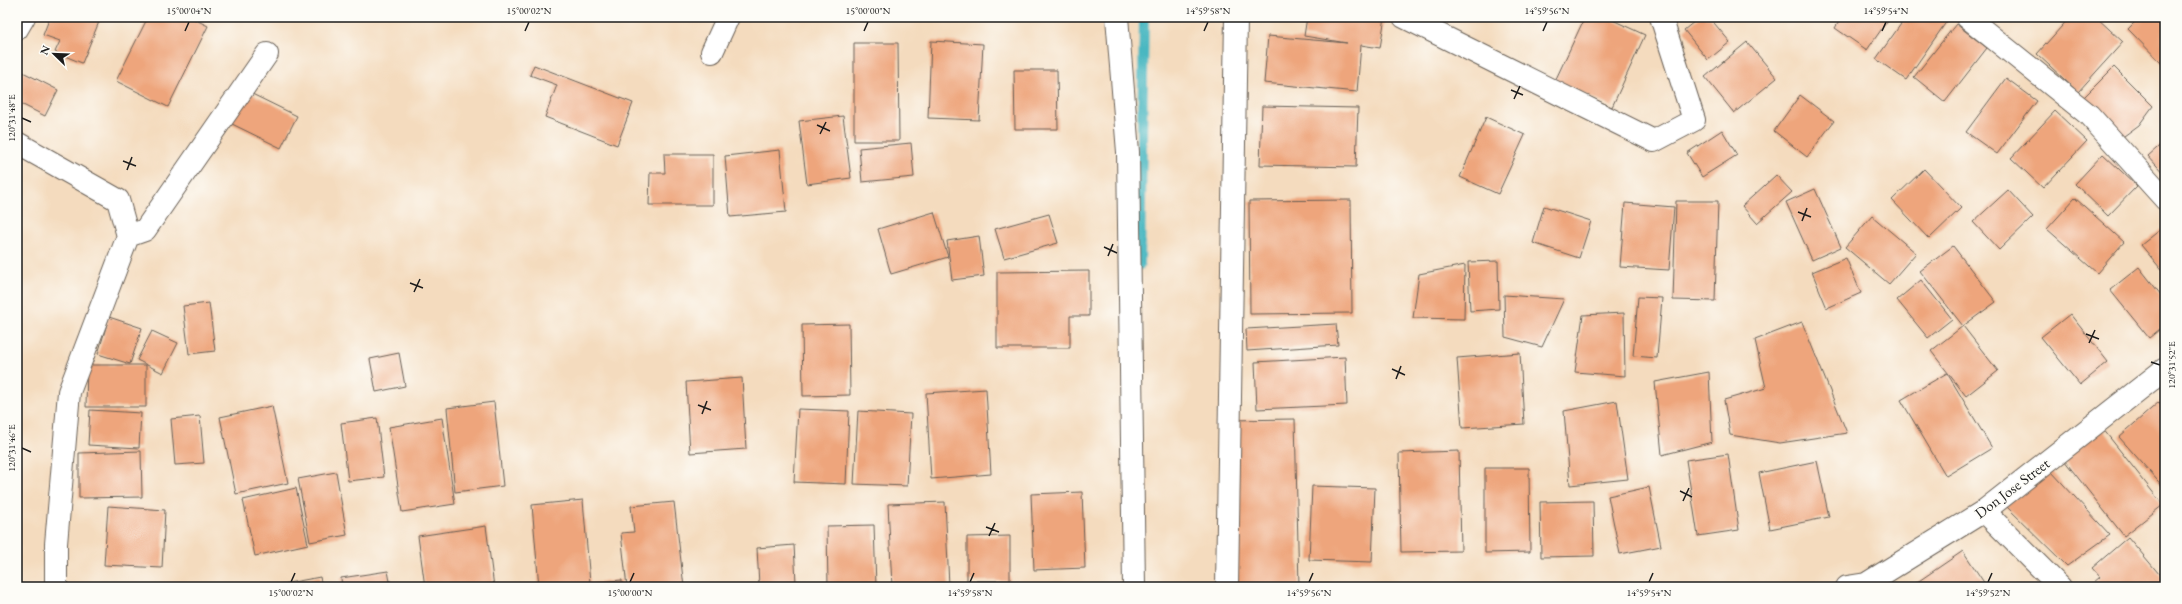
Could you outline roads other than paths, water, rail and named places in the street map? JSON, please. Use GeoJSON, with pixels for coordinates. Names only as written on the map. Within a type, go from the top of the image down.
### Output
{"type":"FeatureCollection","features":[{"type":"Feature","properties":{"kind":"street"},"geometry":{"type":"LineString","coordinates":[[17,29],[24,17]]}},
{"type":"Feature","properties":{"kind":"street"},"geometry":{"type":"LineString","coordinates":[[712,52],[728,17]]}},
{"type":"Feature","properties":{"kind":"street"},"geometry":{"type":"LineString","coordinates":[[1117,17],[1128,152],[1134,587]]}},
{"type":"Feature","properties":{"kind":"street"},"geometry":{"type":"LineString","coordinates":[[1227,587],[1236,17]]}},
{"type":"Feature","properties":{"kind":"street"},"geometry":{"type":"LineString","coordinates":[[1404,17],[1654,141],[1694,120],[1661,17]]}},
{"type":"Feature","properties":{"kind":"street"},"geometry":{"type":"LineString","coordinates":[[1967,17],[2089,115],[2165,199]]}},
{"type":"Feature","properties":{"kind":"street"},"geometry":{"type":"LineString","coordinates":[[128,236],[145,230],[267,54]]}},
{"type":"Feature","properties":{"kind":"street"},"geometry":{"type":"LineString","coordinates":[[17,143],[118,200],[128,236],[69,392],[56,544],[56,587]]}},
{"type":"Feature","properties":{"kind":"street","name":"Don Jose Street"},"geometry":{"type":"LineString","coordinates":[[1847,587],[1866,584],[1984,511],[2165,369]]}},
{"type":"Feature","properties":{"kind":"street"},"geometry":{"type":"LineString","coordinates":[[1984,511],[2060,587]]}},
{"type":"Feature","properties":{"kind":"waterway"},"geometry":{"type":"LineString","coordinates":[[1140,265],[1144,17]]}}]}
